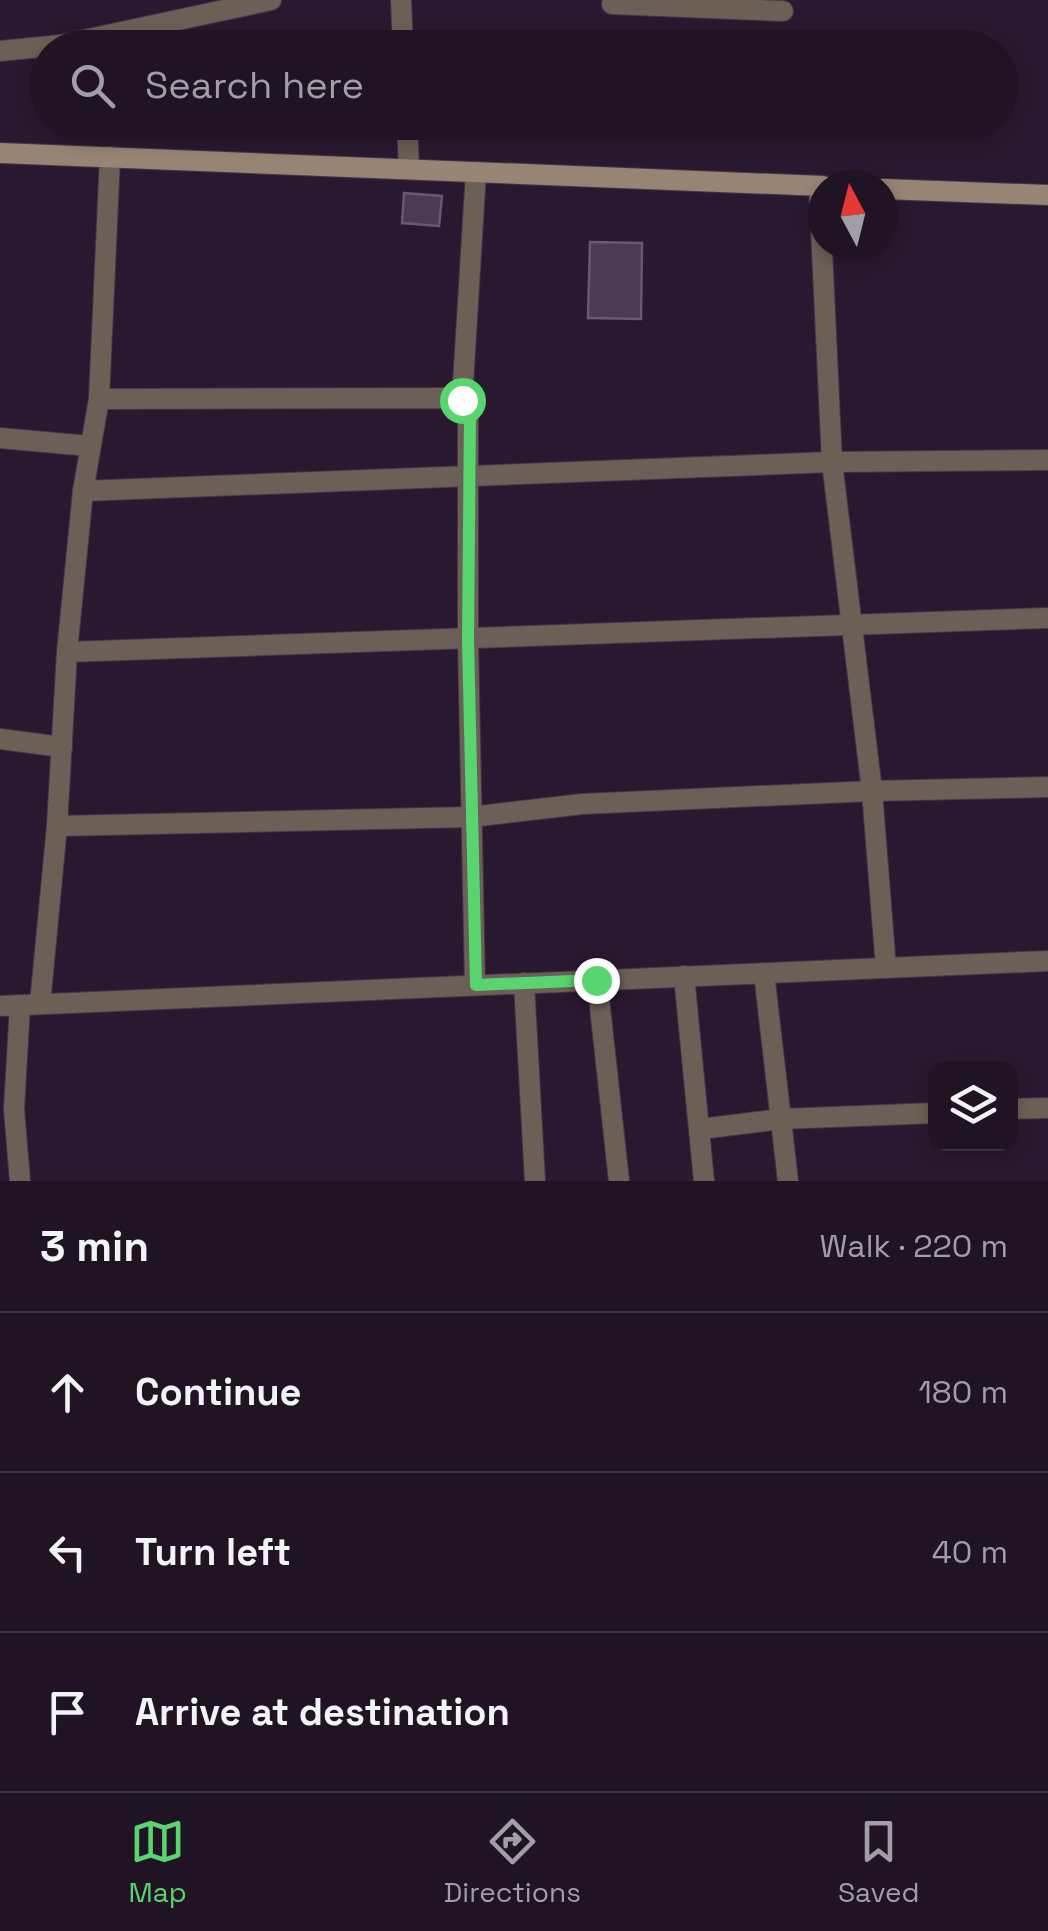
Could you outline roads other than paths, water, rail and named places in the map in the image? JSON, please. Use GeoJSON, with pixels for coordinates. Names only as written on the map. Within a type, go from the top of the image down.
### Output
{"type":"FeatureCollection","features":[{"type":"Feature","properties":{"kind":"street"},"geometry":{"type":"LineString","coordinates":[[166,0],[167,22]]}},
{"type":"Feature","properties":{"kind":"street"},"geometry":{"type":"LineString","coordinates":[[132,30],[271,0]]}},
{"type":"Feature","properties":{"kind":"street"},"geometry":{"type":"LineString","coordinates":[[402,0],[403,30]]}},
{"type":"Feature","properties":{"kind":"street"},"geometry":{"type":"LineString","coordinates":[[612,4],[716,4],[782,11]]}},
{"type":"Feature","properties":{"kind":"street"},"geometry":{"type":"LineString","coordinates":[[0,51],[30,49]]}},
{"type":"Feature","properties":{"kind":"street"},"geometry":{"type":"LineString","coordinates":[[408,140],[409,170]]}},
{"type":"Feature","properties":{"kind":"street"},"geometry":{"type":"LineString","coordinates":[[0,153],[808,185]]}},
{"type":"Feature","properties":{"kind":"street"},"geometry":{"type":"LineString","coordinates":[[20,1181],[8,1152],[20,1005],[57,826],[67,652],[83,491],[99,399],[110,157]]}},
{"type":"Feature","properties":{"kind":"street"},"geometry":{"type":"LineString","coordinates":[[476,172],[462,400],[470,414],[468,640],[476,985]]}},
{"type":"Feature","properties":{"kind":"street"},"geometry":{"type":"LineString","coordinates":[[898,190],[1048,196]]}},
{"type":"Feature","properties":{"kind":"street"},"geometry":{"type":"LineString","coordinates":[[824,260],[832,462],[872,791],[886,968]]}},
{"type":"Feature","properties":{"kind":"street"},"geometry":{"type":"LineString","coordinates":[[99,399],[462,400]]}},
{"type":"Feature","properties":{"kind":"street"},"geometry":{"type":"LineString","coordinates":[[0,438],[89,446]]}},
{"type":"Feature","properties":{"kind":"street"},"geometry":{"type":"LineString","coordinates":[[83,491],[832,462],[1048,460]]}},
{"type":"Feature","properties":{"kind":"street"},"geometry":{"type":"LineString","coordinates":[[67,652],[1048,618]]}},
{"type":"Feature","properties":{"kind":"street"},"geometry":{"type":"LineString","coordinates":[[0,738],[62,747]]}},
{"type":"Feature","properties":{"kind":"street"},"geometry":{"type":"LineString","coordinates":[[57,826],[472,816],[582,804],[1048,787]]}},
{"type":"Feature","properties":{"kind":"street"},"geometry":{"type":"LineString","coordinates":[[20,1005],[1048,961]]}},
{"type":"Feature","properties":{"kind":"street"},"geometry":{"type":"LineString","coordinates":[[764,973],[788,1181]]}},
{"type":"Feature","properties":{"kind":"street"},"geometry":{"type":"LineString","coordinates":[[684,976],[704,1181]]}},
{"type":"Feature","properties":{"kind":"street"},"geometry":{"type":"LineString","coordinates":[[596,980],[619,1181]]}},
{"type":"Feature","properties":{"kind":"street"},"geometry":{"type":"LineString","coordinates":[[524,983],[535,1181]]}},
{"type":"Feature","properties":{"kind":"street"},"geometry":{"type":"LineString","coordinates":[[1018,1109],[1048,1108]]}},
{"type":"Feature","properties":{"kind":"street"},"geometry":{"type":"LineString","coordinates":[[700,1129],[782,1120],[928,1112]]}}]}
